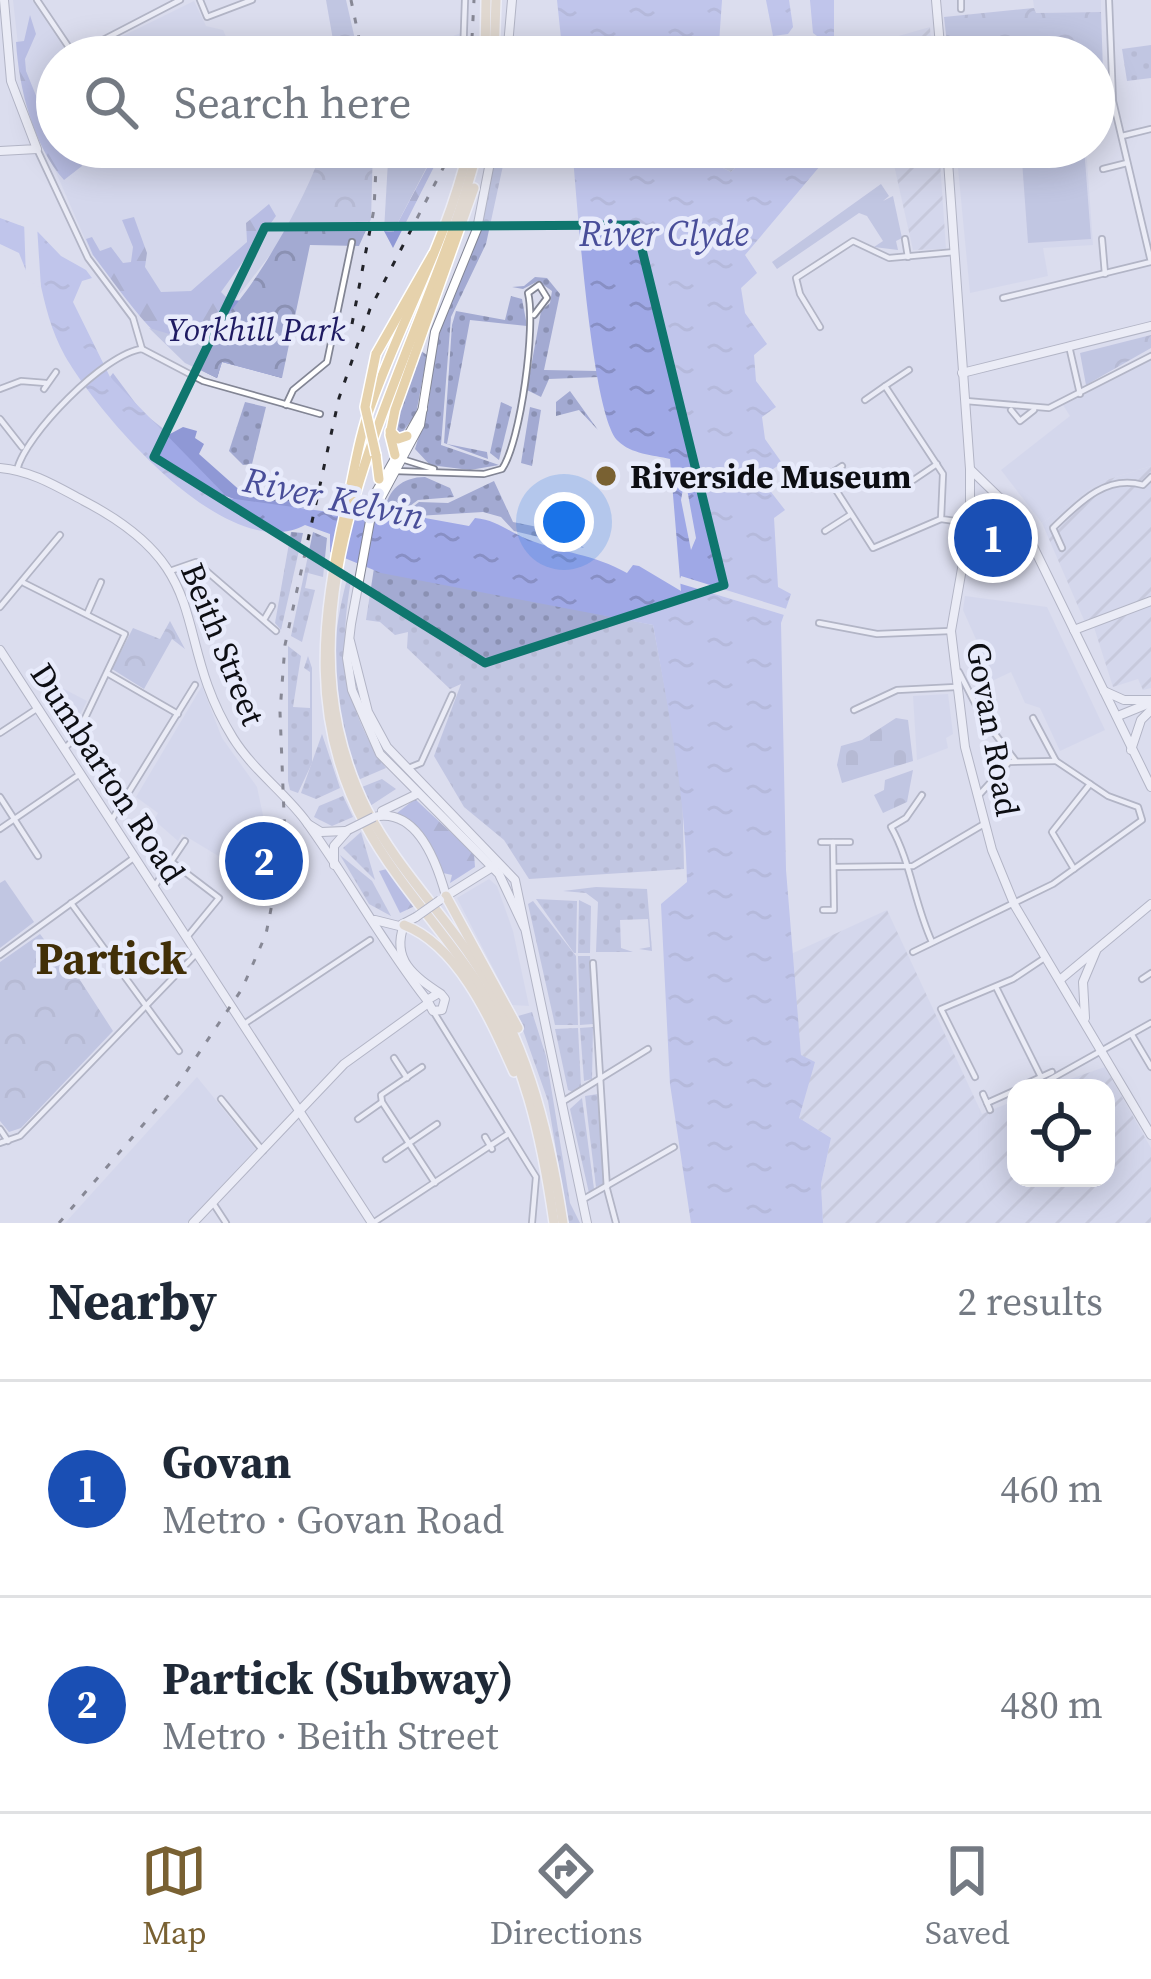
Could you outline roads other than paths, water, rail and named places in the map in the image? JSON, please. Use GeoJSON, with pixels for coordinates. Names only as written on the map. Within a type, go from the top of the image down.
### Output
{"type":"FeatureCollection","features":[{"type":"Feature","properties":{"kind":"main road"},"geometry":{"type":"LineString","coordinates":[[485,36],[486,0]]}},
{"type":"Feature","properties":{"kind":"main road"},"geometry":{"type":"LineString","coordinates":[[495,36],[496,0]]}},
{"type":"Feature","properties":{"kind":"main road"},"geometry":{"type":"LineString","coordinates":[[469,168],[448,228],[370,406],[334,581],[323,682],[341,771],[372,837],[488,1001],[514,1054],[537,1126],[559,1223]]}},
{"type":"Feature","properties":{"kind":"main road"},"geometry":{"type":"LineString","coordinates":[[355,484],[392,379],[446,257],[470,168]]}},
{"type":"Feature","properties":{"kind":"main road"},"geometry":{"type":"LineString","coordinates":[[399,457],[390,431],[465,224],[473,168]]}},
{"type":"Feature","properties":{"kind":"main road"},"geometry":{"type":"LineString","coordinates":[[383,467],[365,407],[376,354],[448,228]]}},
{"type":"Feature","properties":{"kind":"main road"},"geometry":{"type":"LineString","coordinates":[[390,431],[398,440],[407,436]]}},
{"type":"Feature","properties":{"kind":"main road"},"geometry":{"type":"LineString","coordinates":[[334,581],[331,679],[351,773],[386,842],[468,953],[502,1009],[532,1078],[551,1147]]}},
{"type":"Feature","properties":{"kind":"main road"},"geometry":{"type":"LineString","coordinates":[[443,898],[489,968],[524,1041],[549,1118],[559,1223]]}},
{"type":"Feature","properties":{"kind":"main road"},"geometry":{"type":"LineString","coordinates":[[404,925],[434,940],[463,978],[498,1037],[537,1126]]}},
{"type":"Feature","properties":{"kind":"street"},"geometry":{"type":"LineString","coordinates":[[4,0],[11,81],[36,146]]}},
{"type":"Feature","properties":{"kind":"street"},"geometry":{"type":"LineString","coordinates":[[111,36],[180,0]]}},
{"type":"Feature","properties":{"kind":"street"},"geometry":{"type":"LineString","coordinates":[[200,0],[207,16],[251,0]]}},
{"type":"Feature","properties":{"kind":"street"},"geometry":{"type":"LineString","coordinates":[[464,36],[465,0]]}},
{"type":"Feature","properties":{"kind":"street"},"geometry":{"type":"LineString","coordinates":[[509,36],[512,0]]}},
{"type":"Feature","properties":{"kind":"street"},"geometry":{"type":"LineString","coordinates":[[936,0],[939,36]]}},
{"type":"Feature","properties":{"kind":"street"},"geometry":{"type":"LineString","coordinates":[[961,0],[961,9]]}},
{"type":"Feature","properties":{"kind":"street"},"geometry":{"type":"LineString","coordinates":[[1108,0],[1110,36]]}},
{"type":"Feature","properties":{"kind":"street"},"geometry":{"type":"LineString","coordinates":[[41,1],[62,36]]}},
{"type":"Feature","properties":{"kind":"street"},"geometry":{"type":"LineString","coordinates":[[1003,298],[1151,262],[1115,109]]}},
{"type":"Feature","properties":{"kind":"street"},"geometry":{"type":"LineString","coordinates":[[1122,136],[1151,129]]}},
{"type":"Feature","properties":{"kind":"street"},"geometry":{"type":"LineString","coordinates":[[0,151],[36,149]]}},
{"type":"Feature","properties":{"kind":"street"},"geometry":{"type":"LineString","coordinates":[[1115,166],[1128,163]]}},
{"type":"Feature","properties":{"kind":"street"},"geometry":{"type":"LineString","coordinates":[[46,168],[88,259],[133,318],[142,349]]}},
{"type":"Feature","properties":{"kind":"street"},"geometry":{"type":"LineString","coordinates":[[489,168],[477,229],[435,332],[423,409],[399,457],[383,467],[350,641],[370,739],[415,795],[497,863]]}},
{"type":"Feature","properties":{"kind":"street","name":"Govan Road"},"geometry":{"type":"LineString","coordinates":[[949,168],[970,469],[970,524],[951,631],[956,687],[977,796],[1015,906],[1151,1135]]}},
{"type":"Feature","properties":{"kind":"street"},"geometry":{"type":"LineString","coordinates":[[1103,169],[1107,168]]}},
{"type":"Feature","properties":{"kind":"street"},"geometry":{"type":"LineString","coordinates":[[1140,216],[1151,214]]}},
{"type":"Feature","properties":{"kind":"street"},"geometry":{"type":"LineString","coordinates":[[905,239],[908,257]]}},
{"type":"Feature","properties":{"kind":"street"},"geometry":{"type":"LineString","coordinates":[[1102,239],[1105,274]]}},
{"type":"Feature","properties":{"kind":"street"},"geometry":{"type":"LineString","coordinates":[[286,405],[293,390],[324,368],[352,242]]}},
{"type":"Feature","properties":{"kind":"street"},"geometry":{"type":"LineString","coordinates":[[820,327],[796,278],[842,243],[865,246],[889,258],[955,252]]}},
{"type":"Feature","properties":{"kind":"street"},"geometry":{"type":"LineString","coordinates":[[340,253],[350,254]]}},
{"type":"Feature","properties":{"kind":"street"},"geometry":{"type":"LineString","coordinates":[[383,467],[494,473],[506,463],[534,315],[528,293],[539,285],[547,298],[534,315]]}},
{"type":"Feature","properties":{"kind":"street"},"geometry":{"type":"LineString","coordinates":[[962,373],[1151,326]]}},
{"type":"Feature","properties":{"kind":"street"},"geometry":{"type":"LineString","coordinates":[[1069,346],[1079,394]]}},
{"type":"Feature","properties":{"kind":"street"},"geometry":{"type":"LineString","coordinates":[[17,470],[24,447],[83,387],[121,354],[142,349],[203,381],[320,414]]}},
{"type":"Feature","properties":{"kind":"street"},"geometry":{"type":"LineString","coordinates":[[1012,408],[1020,422],[1034,410],[1079,394],[1151,356]]}},
{"type":"Feature","properties":{"kind":"street"},"geometry":{"type":"LineString","coordinates":[[865,400],[909,370]]}},
{"type":"Feature","properties":{"kind":"street"},"geometry":{"type":"LineString","coordinates":[[0,389],[21,381],[45,386],[56,372]]}},
{"type":"Feature","properties":{"kind":"street"},"geometry":{"type":"LineString","coordinates":[[885,386],[946,484],[941,519]]}},
{"type":"Feature","properties":{"kind":"street"},"geometry":{"type":"LineString","coordinates":[[964,401],[1034,410]]}},
{"type":"Feature","properties":{"kind":"street"},"geometry":{"type":"LineString","coordinates":[[399,457],[423,409]]}},
{"type":"Feature","properties":{"kind":"street"},"geometry":{"type":"LineString","coordinates":[[0,419],[24,447]]}},
{"type":"Feature","properties":{"kind":"street"},"geometry":{"type":"LineString","coordinates":[[399,457],[440,470]]}},
{"type":"Feature","properties":{"kind":"street"},"geometry":{"type":"LineString","coordinates":[[909,483],[937,464]]}},
{"type":"Feature","properties":{"kind":"street"},"geometry":{"type":"LineString","coordinates":[[842,466],[827,476],[873,548],[941,519],[970,524]]}},
{"type":"Feature","properties":{"kind":"street"},"geometry":{"type":"LineString","coordinates":[[374,512],[383,467]]}},
{"type":"Feature","properties":{"kind":"street"},"geometry":{"type":"LineString","coordinates":[[970,469],[1025,532],[1151,787]]}},
{"type":"Feature","properties":{"kind":"street","name":"Beith Street"},"geometry":{"type":"LineString","coordinates":[[0,470],[17,470],[118,518],[170,571],[231,734],[307,823],[531,1166],[538,1185],[532,1223]]}},
{"type":"Feature","properties":{"kind":"street"},"geometry":{"type":"LineString","coordinates":[[1143,485],[1151,477]]}},
{"type":"Feature","properties":{"kind":"street"},"geometry":{"type":"LineString","coordinates":[[1062,548],[1053,528],[1089,495],[1115,483],[1143,485],[1151,493]]}},
{"type":"Feature","properties":{"kind":"street"},"geometry":{"type":"LineString","coordinates":[[825,531],[850,515]]}},
{"type":"Feature","properties":{"kind":"street"},"geometry":{"type":"LineString","coordinates":[[0,607],[60,535]]}},
{"type":"Feature","properties":{"kind":"street"},"geometry":{"type":"LineString","coordinates":[[170,571],[193,560],[276,631]]}},
{"type":"Feature","properties":{"kind":"street"},"geometry":{"type":"LineString","coordinates":[[87,614],[101,582]]}},
{"type":"Feature","properties":{"kind":"street"},"geometry":{"type":"LineString","coordinates":[[24,583],[125,634],[76,737],[64,749]]}},
{"type":"Feature","properties":{"kind":"street"},"geometry":{"type":"LineString","coordinates":[[1075,630],[1151,601]]}},
{"type":"Feature","properties":{"kind":"street"},"geometry":{"type":"LineString","coordinates":[[265,618],[272,607]]}},
{"type":"Feature","properties":{"kind":"street"},"geometry":{"type":"LineString","coordinates":[[819,622],[878,634],[951,631]]}},
{"type":"Feature","properties":{"kind":"street","name":"Dumbarton Road"},"geometry":{"type":"LineString","coordinates":[[0,650],[373,1223]]}},
{"type":"Feature","properties":{"kind":"street"},"geometry":{"type":"LineString","coordinates":[[955,668],[1015,760]]}},
{"type":"Feature","properties":{"kind":"street"},"geometry":{"type":"LineString","coordinates":[[107,674],[178,715]]}},
{"type":"Feature","properties":{"kind":"street"},"geometry":{"type":"LineString","coordinates":[[111,821],[195,686]]}},
{"type":"Feature","properties":{"kind":"street"},"geometry":{"type":"LineString","coordinates":[[854,710],[897,690],[956,687]]}},
{"type":"Feature","properties":{"kind":"street"},"geometry":{"type":"LineString","coordinates":[[1103,690],[1151,705]]}},
{"type":"Feature","properties":{"kind":"street"},"geometry":{"type":"LineString","coordinates":[[357,693],[387,747],[497,863],[528,934],[587,1223]]}},
{"type":"Feature","properties":{"kind":"street"},"geometry":{"type":"LineString","coordinates":[[411,767],[421,763],[452,695]]}},
{"type":"Feature","properties":{"kind":"street"},"geometry":{"type":"LineString","coordinates":[[1119,720],[1151,705]]}},
{"type":"Feature","properties":{"kind":"street"},"geometry":{"type":"LineString","coordinates":[[1131,751],[1151,705]]}},
{"type":"Feature","properties":{"kind":"street"},"geometry":{"type":"LineString","coordinates":[[0,733],[38,709]]}},
{"type":"Feature","properties":{"kind":"street"},"geometry":{"type":"LineString","coordinates":[[1034,718],[1056,753],[1056,761]]}},
{"type":"Feature","properties":{"kind":"street"},"geometry":{"type":"LineString","coordinates":[[913,952],[1015,906],[1139,825],[1140,810],[1056,761],[1015,760],[977,796]]}},
{"type":"Feature","properties":{"kind":"street"},"geometry":{"type":"LineString","coordinates":[[0,829],[80,774]]}},
{"type":"Feature","properties":{"kind":"street"},"geometry":{"type":"LineString","coordinates":[[377,814],[400,796],[402,782]]}},
{"type":"Feature","properties":{"kind":"street"},"geometry":{"type":"LineString","coordinates":[[1074,869],[1052,832],[1090,784]]}},
{"type":"Feature","properties":{"kind":"street"},"geometry":{"type":"LineString","coordinates":[[335,869],[334,846],[348,830],[426,790]]}},
{"type":"Feature","properties":{"kind":"street"},"geometry":{"type":"LineString","coordinates":[[922,795],[906,818],[891,827],[906,855],[905,867],[932,942]]}},
{"type":"Feature","properties":{"kind":"street"},"geometry":{"type":"LineString","coordinates":[[0,797],[38,856]]}},
{"type":"Feature","properties":{"kind":"street"},"geometry":{"type":"LineString","coordinates":[[377,814],[394,815],[410,826],[433,859],[443,898]]}},
{"type":"Feature","properties":{"kind":"street"},"geometry":{"type":"LineString","coordinates":[[307,823],[324,832],[348,830]]}},
{"type":"Feature","properties":{"kind":"street"},"geometry":{"type":"LineString","coordinates":[[834,867],[905,867],[984,824]]}},
{"type":"Feature","properties":{"kind":"street"},"geometry":{"type":"LineString","coordinates":[[154,887],[185,841]]}},
{"type":"Feature","properties":{"kind":"street"},"geometry":{"type":"LineString","coordinates":[[821,842],[850,842]]}},
{"type":"Feature","properties":{"kind":"street"},"geometry":{"type":"LineString","coordinates":[[823,910],[834,910],[833,842]]}},
{"type":"Feature","properties":{"kind":"street"},"geometry":{"type":"LineString","coordinates":[[0,955],[135,857]]}},
{"type":"Feature","properties":{"kind":"street"},"geometry":{"type":"LineString","coordinates":[[173,863],[219,898],[186,937]]}},
{"type":"Feature","properties":{"kind":"street"},"geometry":{"type":"LineString","coordinates":[[368,916],[388,927],[404,925],[497,863]]}},
{"type":"Feature","properties":{"kind":"street"},"geometry":{"type":"LineString","coordinates":[[71,903],[179,1051]]}},
{"type":"Feature","properties":{"kind":"street"},"geometry":{"type":"LineString","coordinates":[[1061,980],[1151,904]]}},
{"type":"Feature","properties":{"kind":"street"},"geometry":{"type":"LineString","coordinates":[[404,925],[398,947],[404,962],[439,993],[445,1005],[446,1035]]}},
{"type":"Feature","properties":{"kind":"street"},"geometry":{"type":"LineString","coordinates":[[244,1024],[370,940]]}},
{"type":"Feature","properties":{"kind":"street"},"geometry":{"type":"LineString","coordinates":[[1087,1026],[1083,982],[1099,945]]}},
{"type":"Feature","properties":{"kind":"street"},"geometry":{"type":"LineString","coordinates":[[0,1130],[4,1142],[20,1136],[197,953]]}},
{"type":"Feature","properties":{"kind":"street"},"geometry":{"type":"LineString","coordinates":[[975,1077],[941,1009],[996,987],[1046,957]]}},
{"type":"Feature","properties":{"kind":"street"},"geometry":{"type":"LineString","coordinates":[[593,963],[607,1189],[616,1223]]}},
{"type":"Feature","properties":{"kind":"street"},"geometry":{"type":"LineString","coordinates":[[1142,979],[1151,973]]}},
{"type":"Feature","properties":{"kind":"street"},"geometry":{"type":"LineString","coordinates":[[996,987],[1041,1077]]}},
{"type":"Feature","properties":{"kind":"street"},"geometry":{"type":"LineString","coordinates":[[193,1223],[344,1064],[429,1006],[439,993]]}},
{"type":"Feature","properties":{"kind":"street"},"geometry":{"type":"LineString","coordinates":[[429,1006],[445,1005]]}},
{"type":"Feature","properties":{"kind":"street"},"geometry":{"type":"LineString","coordinates":[[1053,1079],[1151,1023]]}},
{"type":"Feature","properties":{"kind":"street"},"geometry":{"type":"LineString","coordinates":[[1132,1035],[1151,1067]]}},
{"type":"Feature","properties":{"kind":"street"},"geometry":{"type":"LineString","coordinates":[[632,1048],[637,1056]]}},
{"type":"Feature","properties":{"kind":"street"},"geometry":{"type":"LineString","coordinates":[[562,1102],[648,1049]]}},
{"type":"Feature","properties":{"kind":"street"},"geometry":{"type":"LineString","coordinates":[[394,1058],[407,1078]]}},
{"type":"Feature","properties":{"kind":"street"},"geometry":{"type":"LineString","coordinates":[[358,1119],[422,1067]]}},
{"type":"Feature","properties":{"kind":"street"},"geometry":{"type":"LineString","coordinates":[[1037,1079],[1052,1072]]}},
{"type":"Feature","properties":{"kind":"street"},"geometry":{"type":"LineString","coordinates":[[982,1094],[988,1106],[1007,1095]]}},
{"type":"Feature","properties":{"kind":"street"},"geometry":{"type":"LineString","coordinates":[[221,1099],[263,1151]]}},
{"type":"Feature","properties":{"kind":"street"},"geometry":{"type":"LineString","coordinates":[[381,1101],[435,1183]]}},
{"type":"Feature","properties":{"kind":"street"},"geometry":{"type":"LineString","coordinates":[[386,1159],[437,1124]]}},
{"type":"Feature","properties":{"kind":"street"},"geometry":{"type":"LineString","coordinates":[[373,1223],[503,1142],[510,1132]]}},
{"type":"Feature","properties":{"kind":"street"},"geometry":{"type":"LineString","coordinates":[[485,1138],[492,1149]]}},
{"type":"Feature","properties":{"kind":"street"},"geometry":{"type":"LineString","coordinates":[[582,1200],[674,1148]]}},
{"type":"Feature","properties":{"kind":"street"},"geometry":{"type":"LineString","coordinates":[[213,1203],[226,1223]]}},
{"type":"Feature","properties":{"kind":"water"},"geometry":{"type":"Polygon","coordinates":[[[557,0],[722,0],[719,36],[561,36],[557,0]]]}},
{"type":"Feature","properties":{"kind":"water"},"geometry":{"type":"Polygon","coordinates":[[[766,0],[789,0],[793,27],[788,34],[773,36],[766,0]]]}},
{"type":"Feature","properties":{"kind":"water"},"geometry":{"type":"Polygon","coordinates":[[[810,0],[834,0],[834,36],[813,33],[810,0]]]}},
{"type":"Feature","properties":{"kind":"water","name":"River Clyde"},"geometry":{"type":"Polygon","coordinates":[[[574,168],[723,168],[731,172],[735,168],[818,168],[745,255],[757,273],[741,288],[745,313],[767,344],[754,355],[756,381],[776,407],[762,417],[765,439],[782,463],[770,471],[771,492],[785,510],[774,518],[778,587],[791,594],[781,623],[786,870],[801,1055],[815,1062],[799,1118],[831,1138],[821,1184],[823,1223],[691,1223],[670,1084],[661,904],[687,882],[686,849],[653,625],[381,573],[330,552],[330,534],[305,525],[274,532],[240,525],[204,506],[136,446],[82,382],[60,347],[39,277],[27,273],[19,253],[0,244],[0,218],[38,232],[61,256],[86,270],[92,278],[82,281],[73,302],[110,377],[228,498],[423,525],[425,518],[469,526],[475,518],[483,519],[627,573],[633,565],[639,566],[681,591],[670,459],[623,445],[608,423],[587,303],[574,168]],[[685,478],[681,500],[691,550],[696,538],[685,478]]]}},
{"type":"Feature","properties":{"kind":"railway"},"geometry":{"type":"LineString","coordinates":[[351,0],[359,36]]}},
{"type":"Feature","properties":{"kind":"railway"},"geometry":{"type":"LineString","coordinates":[[472,36],[474,0]]}},
{"type":"Feature","properties":{"kind":"railway"},"geometry":{"type":"LineString","coordinates":[[352,324],[374,209],[376,168]]}},
{"type":"Feature","properties":{"kind":"railway"},"geometry":{"type":"LineString","coordinates":[[59,1223],[178,1084],[242,989],[266,934],[285,839],[280,712],[285,645],[339,398],[370,309],[443,168]]}},
{"type":"Feature","properties":{"kind":"railway"},"geometry":{"type":"LineString","coordinates":[[981,548],[999,524]]}},
{"type":"Feature","properties":{"kind":"place","name":"Riverside Museum"},"geometry":{"type":"Point","coordinates":[606,476]}},
{"type":"Feature","properties":{"kind":"place","name":"Govan"},"geometry":{"type":"Point","coordinates":[993,538]}},
{"type":"Feature","properties":{"kind":"place","name":"Partick (Subway)"},"geometry":{"type":"Point","coordinates":[264,861]}},
{"type":"Feature","properties":{"kind":"district","name":"Partick"},"geometry":{"type":"Point","coordinates":[111,958]}},
{"type":"Feature","properties":{"kind":"park label","name":"Yorkhill Park"},"geometry":{"type":"Point","coordinates":[256,329]}},
{"type":"Feature","properties":{"kind":"water label","name":"River Kelvin"},"geometry":{"type":"Point","coordinates":[334,498]}}]}
